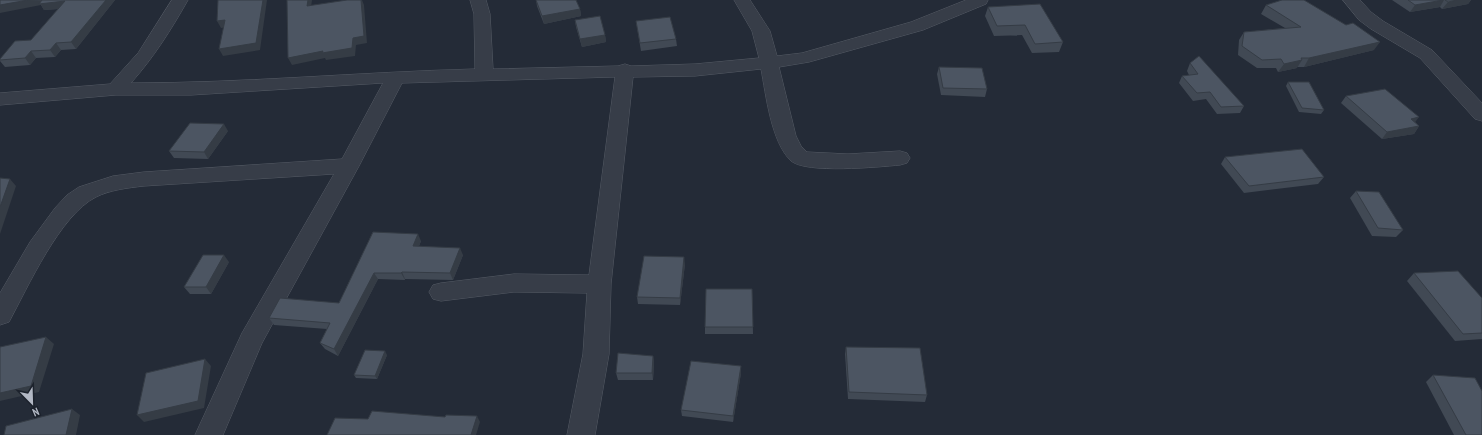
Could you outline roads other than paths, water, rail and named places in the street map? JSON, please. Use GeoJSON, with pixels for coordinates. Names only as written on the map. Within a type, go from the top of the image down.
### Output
{"type":"FeatureCollection","features":[{"type":"Feature","properties":{"kind":"street"},"geometry":{"type":"LineString","coordinates":[[116,89],[144,57],[160,34],[180,0]]}},
{"type":"Feature","properties":{"kind":"street"},"geometry":{"type":"LineString","coordinates":[[478,0],[482,14],[484,74]]}},
{"type":"Feature","properties":{"kind":"street"},"geometry":{"type":"LineString","coordinates":[[742,0],[761,31],[790,145],[795,153],[800,157],[809,160],[856,161],[900,158]]}},
{"type":"Feature","properties":{"kind":"street"},"geometry":{"type":"LineString","coordinates":[[0,100],[116,89],[191,89],[396,77],[484,74],[625,70],[695,70],[768,63],[803,58],[917,26],[980,0]]}},
{"type":"Feature","properties":{"kind":"street"},"geometry":{"type":"LineString","coordinates":[[1351,0],[1365,16],[1377,25],[1426,54],[1482,115]]}},
{"type":"Feature","properties":{"kind":"street"},"geometry":{"type":"LineString","coordinates":[[581,435],[596,354],[599,284],[625,70]]}},
{"type":"Feature","properties":{"kind":"street"},"geometry":{"type":"LineString","coordinates":[[209,435],[251,340],[349,166],[396,77]]}},
{"type":"Feature","properties":{"kind":"street"},"geometry":{"type":"LineString","coordinates":[[0,315],[38,249],[66,209],[86,192],[110,184],[146,179],[349,166]]}},
{"type":"Feature","properties":{"kind":"street"},"geometry":{"type":"LineString","coordinates":[[441,292],[514,283],[599,284]]}}]}
